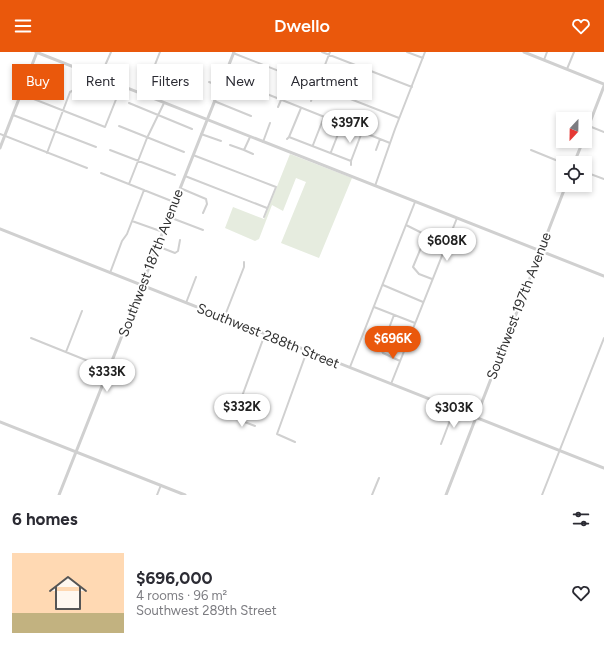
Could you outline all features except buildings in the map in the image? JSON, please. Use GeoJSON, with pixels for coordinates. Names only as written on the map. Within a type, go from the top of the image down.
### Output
{"type":"FeatureCollection","features":[{"type":"Feature","properties":{"kind":"street"},"geometry":{"type":"LineString","coordinates":[[32,64],[36,52],[72,67]]}},
{"type":"Feature","properties":{"kind":"street"},"geometry":{"type":"LineString","coordinates":[[106,64],[111,52]]}},
{"type":"Feature","properties":{"kind":"street"},"geometry":{"type":"LineString","coordinates":[[155,64],[160,52]]}},
{"type":"Feature","properties":{"kind":"street"},"geometry":{"type":"LineString","coordinates":[[234,52],[277,70]]}},
{"type":"Feature","properties":{"kind":"street","name":"Southwest 187th Avenue"},"geometry":{"type":"LineString","coordinates":[[229,64],[234,52]]}},
{"type":"Feature","properties":{"kind":"street"},"geometry":{"type":"LineString","coordinates":[[322,52],[329,53],[412,87]]}},
{"type":"Feature","properties":{"kind":"street"},"geometry":{"type":"LineString","coordinates":[[409,52],[423,58]]}},
{"type":"Feature","properties":{"kind":"street"},"geometry":{"type":"LineString","coordinates":[[375,186],[399,118],[425,52]]}},
{"type":"Feature","properties":{"kind":"street"},"geometry":{"type":"LineString","coordinates":[[524,52],[604,85],[592,118]]}},
{"type":"Feature","properties":{"kind":"street"},"geometry":{"type":"LineString","coordinates":[[544,60],[547,52]]}},
{"type":"Feature","properties":{"kind":"street"},"geometry":{"type":"LineString","coordinates":[[567,69],[574,52]]}},
{"type":"Feature","properties":{"kind":"street"},"geometry":{"type":"LineString","coordinates":[[325,64],[329,53]]}},
{"type":"Feature","properties":{"kind":"street"},"geometry":{"type":"LineString","coordinates":[[47,153],[72,91]]}},
{"type":"Feature","properties":{"kind":"street"},"geometry":{"type":"LineString","coordinates":[[0,148],[19,100]]}},
{"type":"Feature","properties":{"kind":"street"},"geometry":{"type":"LineString","coordinates":[[36,100],[104,127],[115,100]]}},
{"type":"Feature","properties":{"kind":"street"},"geometry":{"type":"LineString","coordinates":[[156,100],[604,276]]}},
{"type":"Feature","properties":{"kind":"street"},"geometry":{"type":"LineString","coordinates":[[278,108],[281,100],[390,143]]}},
{"type":"Feature","properties":{"kind":"street"},"geometry":{"type":"LineString","coordinates":[[353,100],[399,118]]}},
{"type":"Feature","properties":{"kind":"street"},"geometry":{"type":"LineString","coordinates":[[214,101],[251,116]]}},
{"type":"Feature","properties":{"kind":"street","name":"Southwest 187th Avenue"},"geometry":{"type":"LineString","coordinates":[[58,495],[214,101]]}},
{"type":"Feature","properties":{"kind":"street"},"geometry":{"type":"LineString","coordinates":[[129,103],[192,129]]}},
{"type":"Feature","properties":{"kind":"street"},"geometry":{"type":"LineString","coordinates":[[129,184],[164,103]]}},
{"type":"Feature","properties":{"kind":"street"},"geometry":{"type":"LineString","coordinates":[[287,140],[301,108]]}},
{"type":"Feature","properties":{"kind":"street"},"geometry":{"type":"LineString","coordinates":[[13,115],[96,147]]}},
{"type":"Feature","properties":{"kind":"street"},"geometry":{"type":"LineString","coordinates":[[313,146],[324,117]]}},
{"type":"Feature","properties":{"kind":"street"},"geometry":{"type":"LineString","coordinates":[[263,142],[270,123]]}},
{"type":"Feature","properties":{"kind":"street"},"geometry":{"type":"LineString","coordinates":[[330,153],[342,124]]}},
{"type":"Feature","properties":{"kind":"street"},"geometry":{"type":"LineString","coordinates":[[119,126],[184,152]]}},
{"type":"Feature","properties":{"kind":"street"},"geometry":{"type":"LineString","coordinates":[[592,127],[604,132]]}},
{"type":"Feature","properties":{"kind":"street"},"geometry":{"type":"LineString","coordinates":[[350,165],[362,132]]}},
{"type":"Feature","properties":{"kind":"street"},"geometry":{"type":"LineString","coordinates":[[0,134],[87,168]]}},
{"type":"Feature","properties":{"kind":"street"},"geometry":{"type":"LineString","coordinates":[[201,134],[221,142]]}},
{"type":"Feature","properties":{"kind":"street"},"geometry":{"type":"LineString","coordinates":[[244,150],[250,137]]}},
{"type":"Feature","properties":{"kind":"street"},"geometry":{"type":"LineString","coordinates":[[289,137],[351,161]]}},
{"type":"Feature","properties":{"kind":"street"},"geometry":{"type":"LineString","coordinates":[[376,150],[380,139]]}},
{"type":"Feature","properties":{"kind":"street"},"geometry":{"type":"LineString","coordinates":[[230,145],[253,154]]}},
{"type":"Feature","properties":{"kind":"street"},"geometry":{"type":"LineString","coordinates":[[110,150],[138,162],[176,175]]}},
{"type":"Feature","properties":{"kind":"street"},"geometry":{"type":"LineString","coordinates":[[531,150],[556,160]]}},
{"type":"Feature","properties":{"kind":"street"},"geometry":{"type":"LineString","coordinates":[[193,155],[276,187],[264,217]]}},
{"type":"Feature","properties":{"kind":"street"},"geometry":{"type":"LineString","coordinates":[[101,173],[174,202]]}},
{"type":"Feature","properties":{"kind":"street"},"geometry":{"type":"LineString","coordinates":[[592,175],[604,180]]}},
{"type":"Feature","properties":{"kind":"street"},"geometry":{"type":"LineString","coordinates":[[185,176],[267,208]]}},
{"type":"Feature","properties":{"kind":"street"},"geometry":{"type":"LineString","coordinates":[[180,188],[205,198],[207,202],[203,213]]}},
{"type":"Feature","properties":{"kind":"street"},"geometry":{"type":"LineString","coordinates":[[110,273],[120,245],[127,234],[144,190]]}},
{"type":"Feature","properties":{"kind":"street","name":"Southwest 197th Avenue"},"geometry":{"type":"LineString","coordinates":[[446,495],[563,192]]}},
{"type":"Feature","properties":{"kind":"street"},"geometry":{"type":"LineString","coordinates":[[349,368],[416,202]]}},
{"type":"Feature","properties":{"kind":"street"},"geometry":{"type":"LineString","coordinates":[[169,217],[203,230]]}},
{"type":"Feature","properties":{"kind":"street"},"geometry":{"type":"LineString","coordinates":[[391,384],[457,218]]}},
{"type":"Feature","properties":{"kind":"street"},"geometry":{"type":"LineString","coordinates":[[132,221],[162,232]]}},
{"type":"Feature","properties":{"kind":"street"},"geometry":{"type":"LineString","coordinates":[[406,226],[424,234],[425,238],[414,267],[415,271],[419,274],[432,279]]}},
{"type":"Feature","properties":{"kind":"street","name":"Southwest 288th Street"},"geometry":{"type":"LineString","coordinates":[[0,229],[454,410],[604,468]]}},
{"type":"Feature","properties":{"kind":"street"},"geometry":{"type":"LineString","coordinates":[[157,246],[175,252],[178,249],[180,240]]}},
{"type":"Feature","properties":{"kind":"street"},"geometry":{"type":"LineString","coordinates":[[224,318],[244,267],[244,262]]}},
{"type":"Feature","properties":{"kind":"street"},"geometry":{"type":"LineString","coordinates":[[186,303],[196,277]]}},
{"type":"Feature","properties":{"kind":"street"},"geometry":{"type":"LineString","coordinates":[[383,285],[423,302]]}},
{"type":"Feature","properties":{"kind":"street"},"geometry":{"type":"LineString","coordinates":[[374,307],[415,323]]}},
{"type":"Feature","properties":{"kind":"street"},"geometry":{"type":"LineString","coordinates":[[66,352],[82,311]]}},
{"type":"Feature","properties":{"kind":"street"},"geometry":{"type":"LineString","coordinates":[[394,315],[381,349],[382,353],[400,361]]}},
{"type":"Feature","properties":{"kind":"street"},"geometry":{"type":"LineString","coordinates":[[254,426],[234,418],[265,334]]}},
{"type":"Feature","properties":{"kind":"street"},"geometry":{"type":"LineString","coordinates":[[31,338],[108,369]]}},
{"type":"Feature","properties":{"kind":"street"},"geometry":{"type":"LineString","coordinates":[[542,495],[604,338]]}},
{"type":"Feature","properties":{"kind":"street"},"geometry":{"type":"LineString","coordinates":[[296,442],[277,434],[307,351]]}},
{"type":"Feature","properties":{"kind":"street"},"geometry":{"type":"LineString","coordinates":[[441,444],[454,410]]}},
{"type":"Feature","properties":{"kind":"street"},"geometry":{"type":"LineString","coordinates":[[0,422],[185,495]]}},
{"type":"Feature","properties":{"kind":"street"},"geometry":{"type":"LineString","coordinates":[[372,495],[379,478]]}},
{"type":"Feature","properties":{"kind":"street"},"geometry":{"type":"LineString","coordinates":[[157,495],[161,485]]}},
{"type":"Feature","properties":{"kind":"shaded area"},"geometry":{"type":"Polygon","coordinates":[[[290,154],[352,178],[319,258],[281,243],[306,182],[296,178],[283,211],[272,205],[259,239],[255,241],[225,228],[233,207],[264,219],[290,154]]]}}]}
